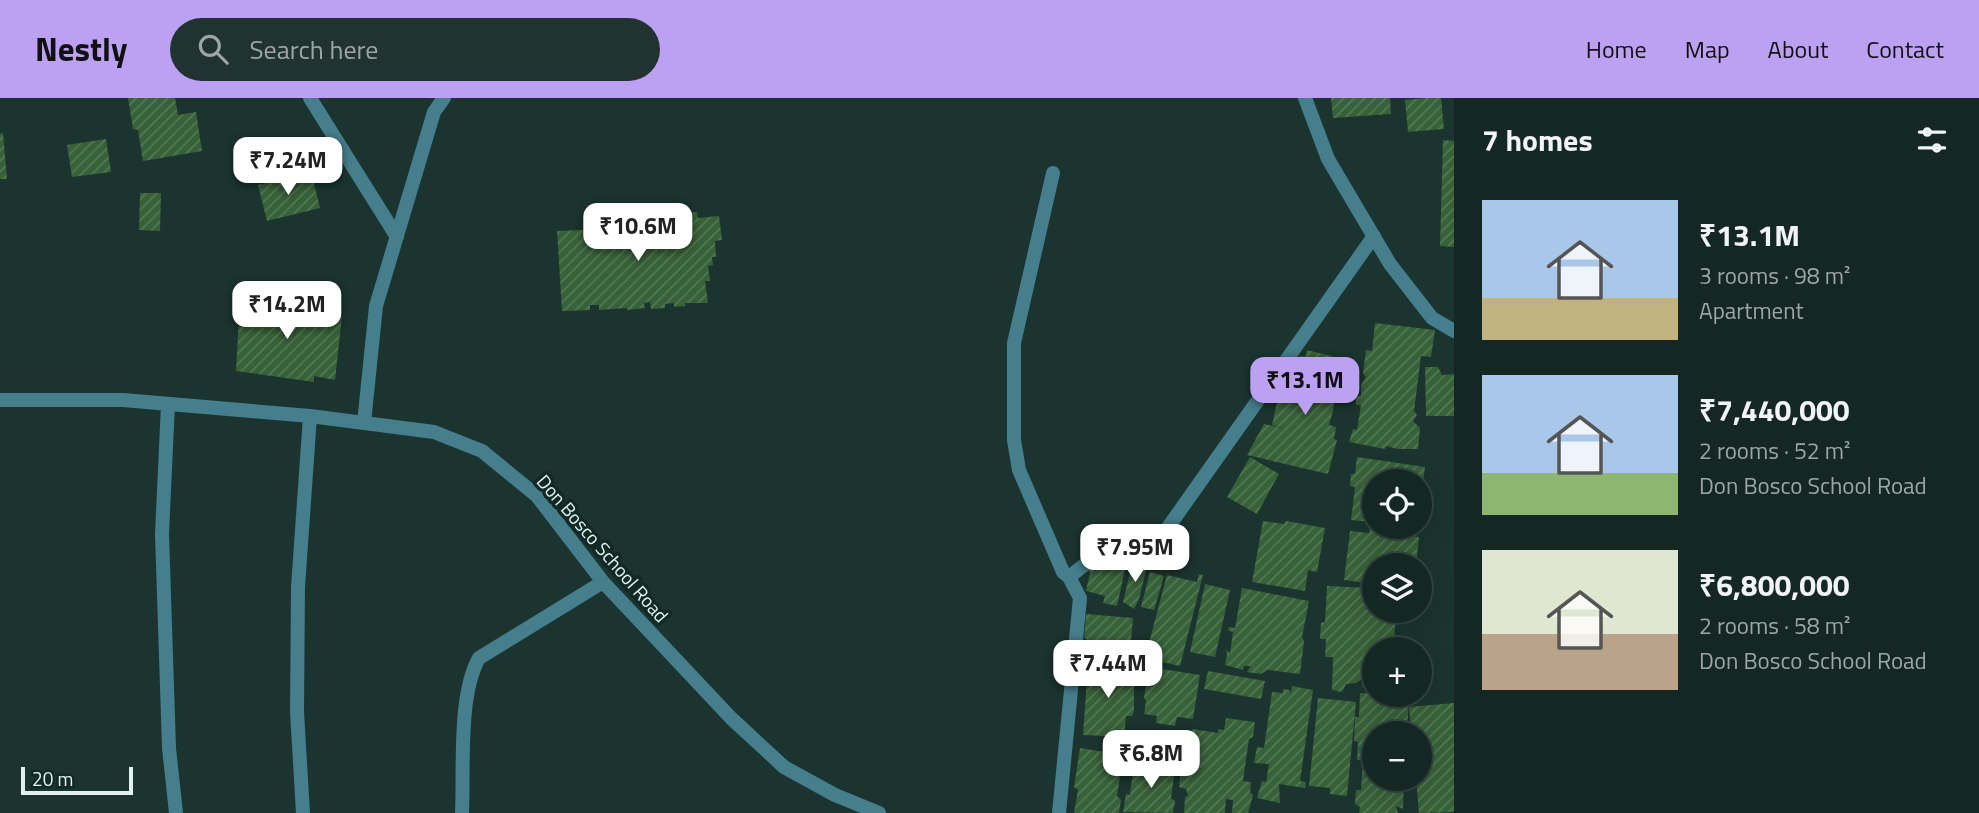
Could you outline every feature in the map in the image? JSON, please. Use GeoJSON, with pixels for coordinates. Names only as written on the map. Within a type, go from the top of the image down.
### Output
{"type":"FeatureCollection","features":[{"type":"Feature","properties":{"kind":"street"},"geometry":{"type":"LineString","coordinates":[[310,98],[397,237]]}},
{"type":"Feature","properties":{"kind":"street"},"geometry":{"type":"LineString","coordinates":[[364,423],[376,306],[434,113],[444,98]]}},
{"type":"Feature","properties":{"kind":"street"},"geometry":{"type":"LineString","coordinates":[[1305,98],[1328,159],[1390,264],[1432,318],[1454,331]]}},
{"type":"Feature","properties":{"kind":"street"},"geometry":{"type":"LineString","coordinates":[[1053,173],[1014,343],[1014,440],[1019,470],[1063,572],[1069,577],[1080,598],[1059,813]]}},
{"type":"Feature","properties":{"kind":"street"},"geometry":{"type":"LineString","coordinates":[[1069,577],[1083,566],[1120,550],[1143,552],[1162,536],[1374,236]]}},
{"type":"Feature","properties":{"kind":"street","name":"Don Bosco School Road"},"geometry":{"type":"LineString","coordinates":[[0,400],[123,400],[310,415],[433,432],[482,451],[537,496],[603,582],[731,718],[784,766],[835,795],[879,813]]}},
{"type":"Feature","properties":{"kind":"street"},"geometry":{"type":"LineString","coordinates":[[168,404],[162,534],[169,748],[176,813]]}},
{"type":"Feature","properties":{"kind":"street"},"geometry":{"type":"LineString","coordinates":[[303,813],[297,712],[298,587],[310,415]]}},
{"type":"Feature","properties":{"kind":"street"},"geometry":{"type":"LineString","coordinates":[[462,813],[466,693],[472,672],[480,658],[603,582]]}},
{"type":"Feature","properties":{"kind":"building"},"geometry":{"type":"Polygon","coordinates":[[[128,98],[175,98],[178,115],[196,112],[202,151],[143,161],[138,130],[133,129],[128,98]]]}},
{"type":"Feature","properties":{"kind":"building"},"geometry":{"type":"Polygon","coordinates":[[[1331,98],[1390,98],[1391,114],[1333,118],[1331,98]]]}},
{"type":"Feature","properties":{"kind":"building"},"geometry":{"type":"Polygon","coordinates":[[[1441,98],[1444,129],[1408,132],[1405,100],[1441,98]]]}},
{"type":"Feature","properties":{"kind":"building"},"geometry":{"type":"Polygon","coordinates":[[[3,133],[7,179],[0,179],[0,134],[3,133]]]}},
{"type":"Feature","properties":{"kind":"building"},"geometry":{"type":"Polygon","coordinates":[[[106,139],[111,172],[72,177],[67,145],[106,139]]]}},
{"type":"Feature","properties":{"kind":"building"},"geometry":{"type":"Polygon","coordinates":[[[1443,140],[1454,141],[1454,247],[1440,246],[1443,140]]]}},
{"type":"Feature","properties":{"kind":"building"},"geometry":{"type":"Polygon","coordinates":[[[279,174],[281,182],[312,175],[320,208],[267,221],[258,185],[273,181],[272,176],[279,174]]]}},
{"type":"Feature","properties":{"kind":"building"},"geometry":{"type":"Polygon","coordinates":[[[140,193],[161,193],[160,231],[139,230],[140,193]]]}},
{"type":"Feature","properties":{"kind":"building"},"geometry":{"type":"Polygon","coordinates":[[[697,212],[698,218],[719,216],[722,240],[715,241],[716,257],[712,257],[713,265],[708,266],[710,281],[705,281],[708,303],[685,303],[685,306],[674,307],[674,303],[665,304],[665,308],[651,309],[650,302],[644,303],[645,308],[627,310],[599,310],[599,305],[590,305],[590,310],[562,311],[557,231],[644,222],[646,217],[658,216],[675,221],[680,214],[697,212]]]}},
{"type":"Feature","properties":{"kind":"building"},"geometry":{"type":"Polygon","coordinates":[[[240,300],[323,309],[326,315],[342,316],[335,380],[314,376],[314,382],[236,371],[240,300]]]}},
{"type":"Feature","properties":{"kind":"building"},"geometry":{"type":"Polygon","coordinates":[[[1375,323],[1435,330],[1431,357],[1421,356],[1414,411],[1417,415],[1413,421],[1420,428],[1418,449],[1386,446],[1385,449],[1349,442],[1353,429],[1357,430],[1361,405],[1356,405],[1356,396],[1361,396],[1361,385],[1366,377],[1363,373],[1366,350],[1372,351],[1375,323]]]}},
{"type":"Feature","properties":{"kind":"building"},"geometry":{"type":"Polygon","coordinates":[[[1307,350],[1351,361],[1347,378],[1338,376],[1332,380],[1334,407],[1329,425],[1336,427],[1334,439],[1337,440],[1328,474],[1247,455],[1264,424],[1286,429],[1272,425],[1278,398],[1285,400],[1288,390],[1292,391],[1297,373],[1301,370],[1297,366],[1300,355],[1305,357],[1307,350]]]}},
{"type":"Feature","properties":{"kind":"building"},"geometry":{"type":"Polygon","coordinates":[[[1425,367],[1438,367],[1442,375],[1454,374],[1454,416],[1426,416],[1425,367]]]}},
{"type":"Feature","properties":{"kind":"building"},"geometry":{"type":"Polygon","coordinates":[[[1250,457],[1279,474],[1257,514],[1227,497],[1250,457]]]}},
{"type":"Feature","properties":{"kind":"building"},"geometry":{"type":"Polygon","coordinates":[[[1357,457],[1425,467],[1362,469],[1362,521],[1351,520],[1355,487],[1350,486],[1351,474],[1355,474],[1357,457]]]}},
{"type":"Feature","properties":{"kind":"building"},"geometry":{"type":"Polygon","coordinates":[[[1263,521],[1284,524],[1286,521],[1325,528],[1317,572],[1308,570],[1305,591],[1252,582],[1263,521]]]}},
{"type":"Feature","properties":{"kind":"building"},"geometry":{"type":"Polygon","coordinates":[[[1350,531],[1362,532],[1362,539],[1419,539],[1417,553],[1362,553],[1362,582],[1344,580],[1350,531]]]}},
{"type":"Feature","properties":{"kind":"building"},"geometry":{"type":"Polygon","coordinates":[[[1148,563],[1134,609],[1123,602],[1132,564],[1148,563]]]}},
{"type":"Feature","properties":{"kind":"building"},"geometry":{"type":"Polygon","coordinates":[[[1126,565],[1117,606],[1103,603],[1105,596],[1086,591],[1091,568],[1126,565]]]}},
{"type":"Feature","properties":{"kind":"building"},"geometry":{"type":"Polygon","coordinates":[[[1150,572],[1164,576],[1154,610],[1141,607],[1150,572]]]}},
{"type":"Feature","properties":{"kind":"building"},"geometry":{"type":"Polygon","coordinates":[[[1199,574],[1203,575],[1180,666],[1145,658],[1167,575],[1197,582],[1199,574]]]}},
{"type":"Feature","properties":{"kind":"building"},"geometry":{"type":"Polygon","coordinates":[[[1205,584],[1230,590],[1215,657],[1190,652],[1205,584]]]}},
{"type":"Feature","properties":{"kind":"building"},"geometry":{"type":"Polygon","coordinates":[[[1327,586],[1362,588],[1362,623],[1396,623],[1394,637],[1362,637],[1362,679],[1356,683],[1346,684],[1342,692],[1332,690],[1333,657],[1325,657],[1326,639],[1320,639],[1321,623],[1325,622],[1327,586]]]}},
{"type":"Feature","properties":{"kind":"building"},"geometry":{"type":"Polygon","coordinates":[[[1242,588],[1309,601],[1302,637],[1304,641],[1300,674],[1267,670],[1261,674],[1247,672],[1251,666],[1244,666],[1243,670],[1225,665],[1226,650],[1230,653],[1233,632],[1228,630],[1229,627],[1235,628],[1242,588]]]}},
{"type":"Feature","properties":{"kind":"building"},"geometry":{"type":"Polygon","coordinates":[[[1086,614],[1133,618],[1129,663],[1085,659],[1086,614]]]}},
{"type":"Feature","properties":{"kind":"building"},"geometry":{"type":"Polygon","coordinates":[[[1088,665],[1134,668],[1134,711],[1132,716],[1126,716],[1124,737],[1083,735],[1088,665]]]}},
{"type":"Feature","properties":{"kind":"building"},"geometry":{"type":"Polygon","coordinates":[[[1149,667],[1200,675],[1193,719],[1177,717],[1175,726],[1156,723],[1157,716],[1144,714],[1149,667]]]}},
{"type":"Feature","properties":{"kind":"building"},"geometry":{"type":"Polygon","coordinates":[[[1208,671],[1265,681],[1261,699],[1204,689],[1208,671]]]}},
{"type":"Feature","properties":{"kind":"building"},"geometry":{"type":"Polygon","coordinates":[[[1292,686],[1313,690],[1300,781],[1306,782],[1305,788],[1279,784],[1280,803],[1257,798],[1262,781],[1266,782],[1269,764],[1254,763],[1257,747],[1264,748],[1272,692],[1283,693],[1283,689],[1290,690],[1291,694],[1292,686]]]}},
{"type":"Feature","properties":{"kind":"building"},"geometry":{"type":"Polygon","coordinates":[[[1360,693],[1362,707],[1408,707],[1408,721],[1362,721],[1362,760],[1357,760],[1358,742],[1354,741],[1355,717],[1359,717],[1360,693]]]}},
{"type":"Feature","properties":{"kind":"building"},"geometry":{"type":"Polygon","coordinates":[[[1318,698],[1356,702],[1347,796],[1330,794],[1330,788],[1309,786],[1318,698]]]}},
{"type":"Feature","properties":{"kind":"building"},"geometry":{"type":"Polygon","coordinates":[[[1454,703],[1454,812],[1419,813],[1417,791],[1432,791],[1432,721],[1410,721],[1409,707],[1454,703]]]}},
{"type":"Feature","properties":{"kind":"building"},"geometry":{"type":"Polygon","coordinates":[[[1226,718],[1255,722],[1253,737],[1249,739],[1243,781],[1251,782],[1250,792],[1253,795],[1248,813],[1232,813],[1233,800],[1226,799],[1225,813],[1184,813],[1185,797],[1188,796],[1186,789],[1179,787],[1181,769],[1186,770],[1192,729],[1218,733],[1218,729],[1224,730],[1226,718]]]}},
{"type":"Feature","properties":{"kind":"building"},"geometry":{"type":"Polygon","coordinates":[[[1080,748],[1105,752],[1105,748],[1120,750],[1119,758],[1123,758],[1117,796],[1121,800],[1119,813],[1074,813],[1078,790],[1074,787],[1080,748]]]}},
{"type":"Feature","properties":{"kind":"building"},"geometry":{"type":"Polygon","coordinates":[[[1134,763],[1175,769],[1171,798],[1175,801],[1173,813],[1123,812],[1126,794],[1130,795],[1134,763]]]}},
{"type":"Feature","properties":{"kind":"building"},"geometry":{"type":"Polygon","coordinates":[[[1362,775],[1362,791],[1404,791],[1403,809],[1396,806],[1398,813],[1359,813],[1360,807],[1355,804],[1356,790],[1361,790],[1362,775]]]}}]}
